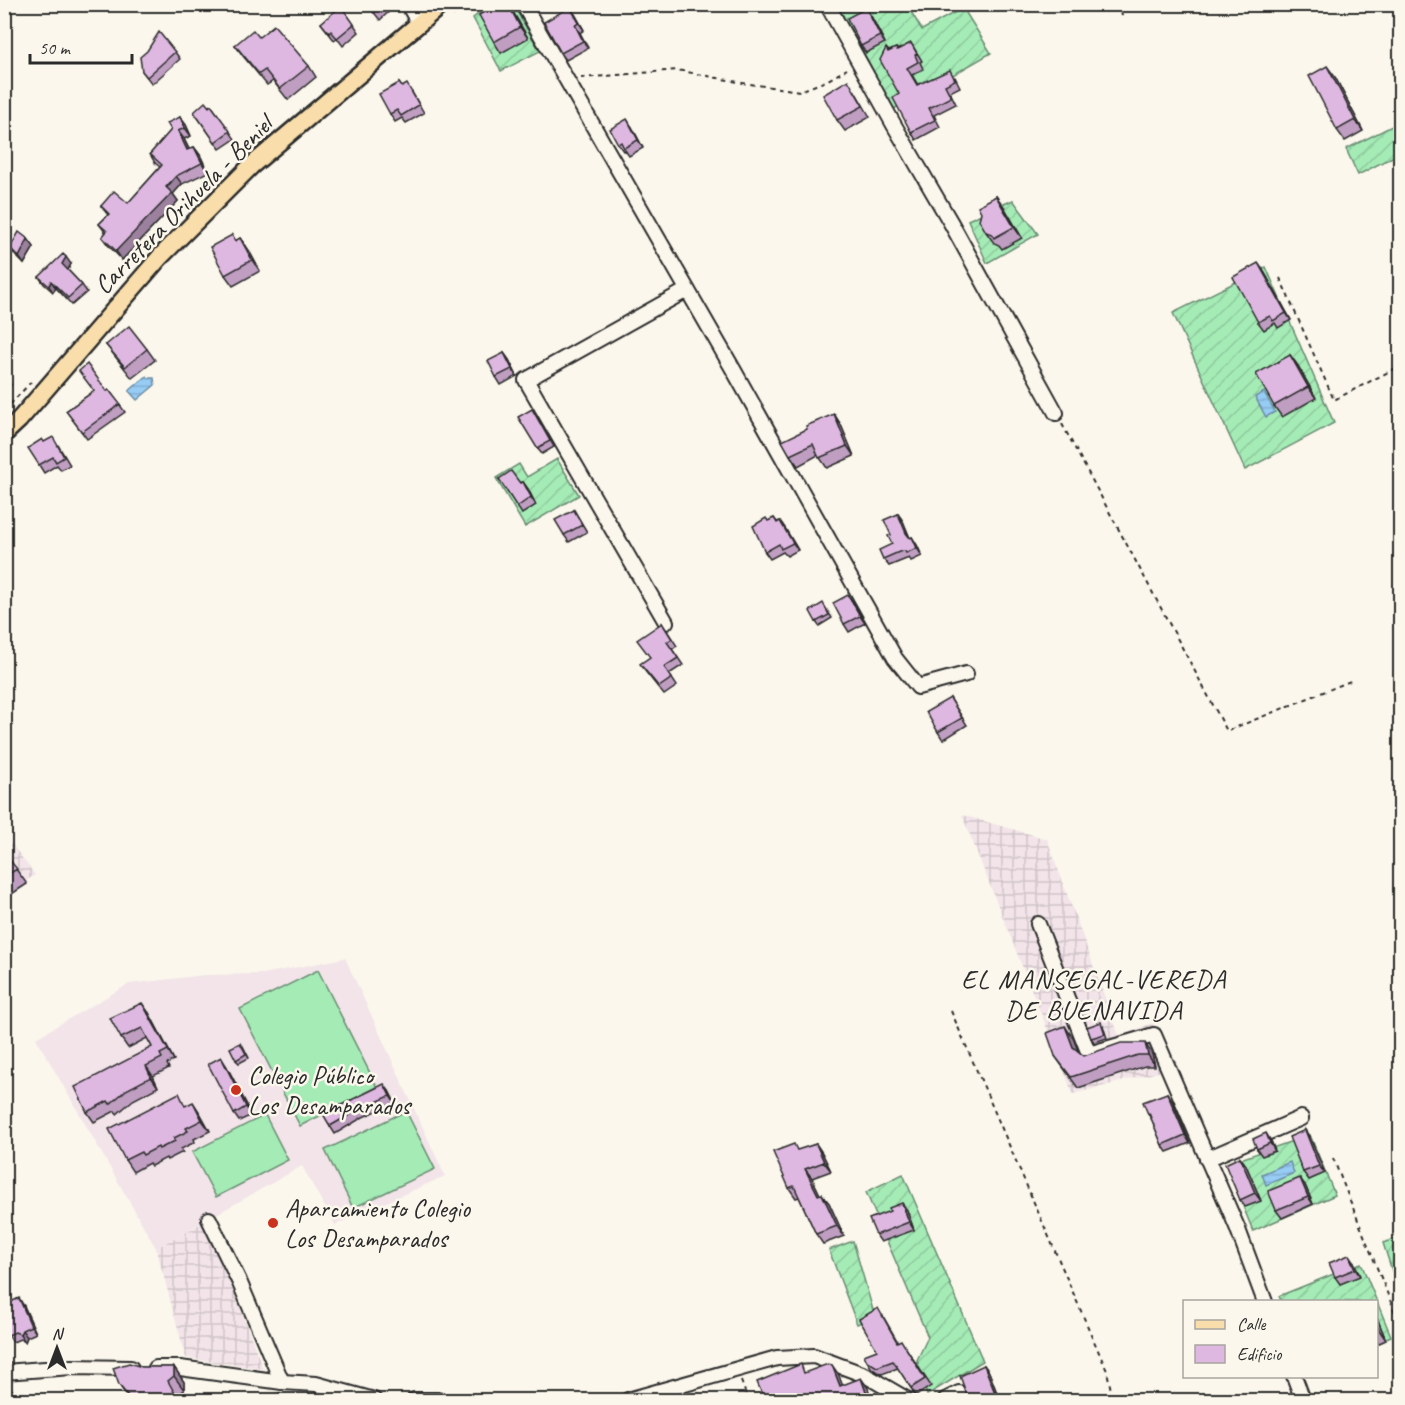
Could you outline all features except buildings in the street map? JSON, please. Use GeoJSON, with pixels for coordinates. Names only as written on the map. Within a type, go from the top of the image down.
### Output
{"type":"FeatureCollection","features":[{"type":"Feature","properties":{"kind":"main road","name":"Carretera Orihuela - Beniel"},"geometry":{"type":"LineString","coordinates":[[8,440],[19,420],[160,257],[251,166],[419,24],[445,12]]}},
{"type":"Feature","properties":{"kind":"street"},"geometry":{"type":"LineString","coordinates":[[408,4],[419,24]]}},
{"type":"Feature","properties":{"kind":"street"},"geometry":{"type":"LineString","coordinates":[[523,4],[895,658],[918,687],[966,674]]}},
{"type":"Feature","properties":{"kind":"street"},"geometry":{"type":"LineString","coordinates":[[827,4],[1056,413]]}},
{"type":"Feature","properties":{"kind":"street"},"geometry":{"type":"LineString","coordinates":[[666,622],[525,380],[687,290]]}},
{"type":"Feature","properties":{"kind":"street"},"geometry":{"type":"LineString","coordinates":[[1038,924],[1089,1054],[1154,1035],[1264,1300]]}},
{"type":"Feature","properties":{"kind":"street"},"geometry":{"type":"LineString","coordinates":[[1207,1159],[1301,1118]]}},
{"type":"Feature","properties":{"kind":"street"},"geometry":{"type":"LineString","coordinates":[[209,1219],[239,1281],[282,1382]]}},
{"type":"Feature","properties":{"kind":"street"},"geometry":{"type":"LineString","coordinates":[[628,1401],[777,1358],[814,1356],[865,1375],[908,1401]]}},
{"type":"Feature","properties":{"kind":"street"},"geometry":{"type":"LineString","coordinates":[[4,1372],[72,1367],[180,1368],[282,1382],[316,1384],[374,1401]]}},
{"type":"Feature","properties":{"kind":"street"},"geometry":{"type":"LineString","coordinates":[[1294,1378],[1303,1401]]}},
{"type":"Feature","properties":{"kind":"street"},"geometry":{"type":"LineString","coordinates":[[945,1401],[959,1393]]}},
{"type":"Feature","properties":{"kind":"street"},"geometry":{"type":"LineString","coordinates":[[414,1401],[438,1401]]}},
{"type":"Feature","properties":{"kind":"path"},"geometry":{"type":"LineString","coordinates":[[445,12],[465,4]]}},
{"type":"Feature","properties":{"kind":"path"},"geometry":{"type":"LineString","coordinates":[[1116,4],[1124,19]]}},
{"type":"Feature","properties":{"kind":"path"},"geometry":{"type":"LineString","coordinates":[[566,80],[677,70],[800,91],[826,81],[859,63]]}},
{"type":"Feature","properties":{"kind":"path"},"geometry":{"type":"LineString","coordinates":[[1280,278],[1334,400],[1401,366]]}},
{"type":"Feature","properties":{"kind":"path"},"geometry":{"type":"LineString","coordinates":[[1395,369],[1401,382]]}},
{"type":"Feature","properties":{"kind":"path"},"geometry":{"type":"LineString","coordinates":[[1056,413],[1227,731],[1353,680]]}},
{"type":"Feature","properties":{"kind":"path"},"geometry":{"type":"LineString","coordinates":[[4,454],[8,440]]}},
{"type":"Feature","properties":{"kind":"path"},"geometry":{"type":"LineString","coordinates":[[951,1011],[1107,1371],[1113,1401]]}},
{"type":"Feature","properties":{"kind":"path"},"geometry":{"type":"LineString","coordinates":[[1333,1158],[1401,1325]]}},
{"type":"Feature","properties":{"kind":"path"},"geometry":{"type":"LineString","coordinates":[[737,1369],[748,1401]]}},
{"type":"Feature","properties":{"kind":"shaded area"},"geometry":{"type":"Polygon","coordinates":[[[962,815],[1047,839],[1119,1036],[1153,1023],[1174,1068],[1073,1094],[962,815]]]}},
{"type":"Feature","properties":{"kind":"shaded area"},"geometry":{"type":"Polygon","coordinates":[[[4,834],[35,875],[5,895],[4,895],[4,834]]]}},
{"type":"Feature","properties":{"kind":"shaded area","name":"Colegio Público Los Desamparados"},"geometry":{"type":"Polygon","coordinates":[[[345,958],[445,1176],[335,1225],[302,1166],[156,1248],[36,1038],[129,984],[205,975],[263,974],[345,958]]]}},
{"type":"Feature","properties":{"kind":"shaded area"},"geometry":{"type":"Polygon","coordinates":[[[207,1220],[263,1369],[186,1358],[156,1248],[207,1220]]]}},
{"type":"Feature","properties":{"kind":"green space"},"geometry":{"type":"Polygon","coordinates":[[[490,5],[513,5],[540,51],[501,71],[473,18],[490,5]]]}},
{"type":"Feature","properties":{"kind":"green space"},"geometry":{"type":"Polygon","coordinates":[[[851,5],[907,5],[922,30],[963,8],[991,53],[894,109],[840,10],[851,5]]]}},
{"type":"Feature","properties":{"kind":"green space"},"geometry":{"type":"Polygon","coordinates":[[[1400,122],[1400,153],[1358,175],[1346,149],[1400,122]]]}},
{"type":"Feature","properties":{"kind":"green space"},"geometry":{"type":"Polygon","coordinates":[[[1013,200],[1038,234],[987,263],[968,220],[1013,200]]]}},
{"type":"Feature","properties":{"kind":"green space"},"geometry":{"type":"Polygon","coordinates":[[[1266,267],[1334,423],[1245,470],[1173,313],[1266,267]]]}},
{"type":"Feature","properties":{"kind":"green space"},"geometry":{"type":"Polygon","coordinates":[[[557,459],[579,495],[525,527],[496,478],[519,464],[527,477],[557,459]]]}},
{"type":"Feature","properties":{"kind":"green space"},"geometry":{"type":"Polygon","coordinates":[[[318,970],[377,1087],[300,1126],[240,1009],[318,970]]]}},
{"type":"Feature","properties":{"kind":"green space"},"geometry":{"type":"Polygon","coordinates":[[[406,1111],[435,1169],[353,1208],[325,1150],[406,1111]]]}},
{"type":"Feature","properties":{"kind":"green space"},"geometry":{"type":"Polygon","coordinates":[[[265,1115],[288,1160],[216,1197],[192,1152],[265,1115]]]}},
{"type":"Feature","properties":{"kind":"green space"},"geometry":{"type":"Polygon","coordinates":[[[1310,1135],[1335,1195],[1253,1231],[1226,1164],[1310,1135]]]}},
{"type":"Feature","properties":{"kind":"green space"},"geometry":{"type":"Polygon","coordinates":[[[903,1174],[983,1361],[927,1395],[917,1360],[928,1337],[866,1192],[903,1174]]]}},
{"type":"Feature","properties":{"kind":"green space"},"geometry":{"type":"Polygon","coordinates":[[[1400,1237],[1400,1288],[1398,1289],[1383,1243],[1400,1237]]]}},
{"type":"Feature","properties":{"kind":"green space"},"geometry":{"type":"Polygon","coordinates":[[[853,1241],[875,1317],[857,1324],[829,1250],[853,1241]]]}},
{"type":"Feature","properties":{"kind":"green space"},"geometry":{"type":"Polygon","coordinates":[[[1361,1263],[1376,1300],[1281,1300],[1279,1296],[1361,1263]]]}},
{"type":"Feature","properties":{"kind":"green space"},"geometry":{"type":"Polygon","coordinates":[[[1378,1304],[1391,1336],[1378,1342],[1378,1304]]]}},
{"type":"Feature","properties":{"kind":"water"},"geometry":{"type":"Polygon","coordinates":[[[147,376],[154,378],[155,385],[137,400],[129,391],[147,376]]]}},
{"type":"Feature","properties":{"kind":"water"},"geometry":{"type":"Polygon","coordinates":[[[1264,392],[1275,412],[1266,417],[1255,397],[1264,392]]]}},
{"type":"Feature","properties":{"kind":"water"},"geometry":{"type":"Polygon","coordinates":[[[1290,1162],[1294,1173],[1266,1185],[1262,1174],[1290,1162]]]}},
{"type":"Feature","properties":{"kind":"place","name":"Colegio Público Los Desamparados"},"geometry":{"type":"Point","coordinates":[236,1090]}},
{"type":"Feature","properties":{"kind":"place","name":"Aparcamiento Colegio Los Desamparados"},"geometry":{"type":"Point","coordinates":[273,1223]}},
{"type":"Feature","properties":{"kind":"district","name":"EL MANSEGAL-VEREDA DE BUENAVIDA"},"geometry":{"type":"Point","coordinates":[1094,994]}}]}
